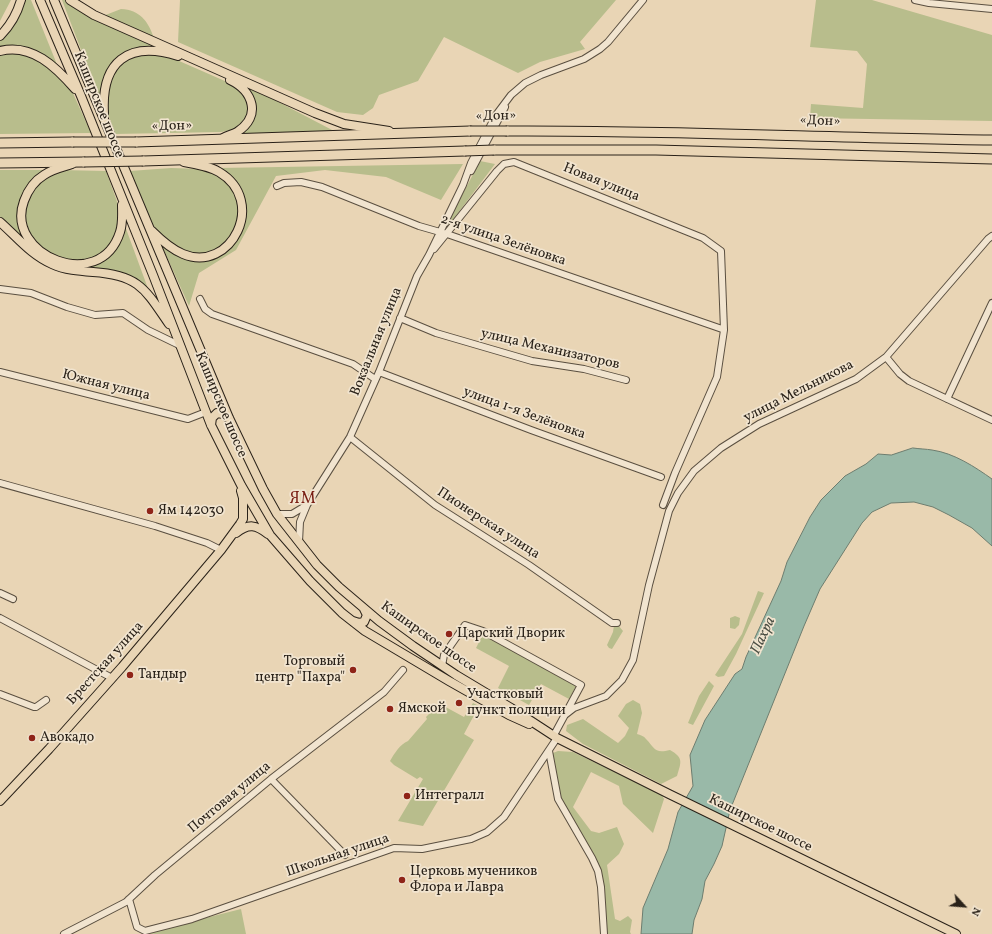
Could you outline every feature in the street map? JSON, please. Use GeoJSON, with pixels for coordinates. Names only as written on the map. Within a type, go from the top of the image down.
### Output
{"type":"FeatureCollection","features":[{"type":"Feature","properties":{"kind":"highway","name":"«Дон»"},"geometry":{"type":"LineString","coordinates":[[0,143],[219,140],[402,132],[507,130],[711,133],[992,140]]}},
{"type":"Feature","properties":{"kind":"highway"},"geometry":{"type":"LineString","coordinates":[[0,163],[143,161],[494,150],[656,150],[992,159]]}},
{"type":"Feature","properties":{"kind":"main road"},"geometry":{"type":"LineString","coordinates":[[0,36],[10,24],[21,0]]}},
{"type":"Feature","properties":{"kind":"main road","name":"Каширское шоссе"},"geometry":{"type":"LineString","coordinates":[[40,0],[81,96],[180,342],[211,425],[236,475],[270,535],[310,581],[352,621],[377,639],[449,682],[509,715],[556,736],[749,834],[956,934]]}},
{"type":"Feature","properties":{"kind":"main road","name":"Каширское шоссе"},"geometry":{"type":"LineString","coordinates":[[54,0],[148,228],[229,418],[263,489],[277,514],[317,565],[339,587],[379,621],[442,666],[556,736]]}},
{"type":"Feature","properties":{"kind":"main road"},"geometry":{"type":"LineString","coordinates":[[70,0],[94,15],[315,113],[344,124],[402,132]]}},
{"type":"Feature","properties":{"kind":"main road"},"geometry":{"type":"LineString","coordinates":[[0,50],[26,51],[42,58],[58,69],[81,96]]}},
{"type":"Feature","properties":{"kind":"main road"},"geometry":{"type":"LineString","coordinates":[[104,120],[104,91],[112,68],[118,62],[132,54],[143,51],[157,51],[178,57],[211,71],[236,83],[247,92],[252,105],[248,121],[237,132],[219,140]]}},
{"type":"Feature","properties":{"kind":"main road"},"geometry":{"type":"LineString","coordinates":[[148,228],[169,247],[183,254],[196,258],[208,256],[221,250],[232,240],[238,230],[242,218],[242,207],[238,191],[233,183],[215,170],[177,160]]}},
{"type":"Feature","properties":{"kind":"main road"},"geometry":{"type":"LineString","coordinates":[[81,162],[45,174],[32,185],[28,191],[21,213],[23,227],[25,234],[37,249],[48,256],[68,264],[81,265],[95,262],[108,253],[117,240],[122,221],[122,200]]}},
{"type":"Feature","properties":{"kind":"main road"},"geometry":{"type":"LineString","coordinates":[[0,222],[38,257],[52,264],[69,270],[114,275],[132,281],[140,286],[153,300],[180,342]]}},
{"type":"Feature","properties":{"kind":"main road"},"geometry":{"type":"LineString","coordinates":[[211,425],[212,418],[217,414],[224,414],[229,418]]}},
{"type":"Feature","properties":{"kind":"main road","name":"Брестская улица"},"geometry":{"type":"LineString","coordinates":[[0,801],[44,755],[112,678],[221,550],[240,524],[244,513],[243,498],[236,475]]}},
{"type":"Feature","properties":{"kind":"main road","name":"Брестская улица"},"geometry":{"type":"LineString","coordinates":[[228,540],[242,529],[250,526],[256,526],[270,535]]}},
{"type":"Feature","properties":{"kind":"main road"},"geometry":{"type":"LineString","coordinates":[[352,621],[359,623],[364,622],[367,615],[364,609]]}},
{"type":"Feature","properties":{"kind":"street","name":"Вокзальная улица"},"geometry":{"type":"LineString","coordinates":[[299,542],[300,522],[307,505],[350,437],[379,372],[417,276],[429,255],[463,185],[478,160],[504,109],[517,89],[533,78],[578,62],[600,49],[608,42],[644,0]]}},
{"type":"Feature","properties":{"kind":"street"},"geometry":{"type":"LineString","coordinates":[[915,0],[936,4],[992,9]]}},
{"type":"Feature","properties":{"kind":"street","name":"Новая улица"},"geometry":{"type":"LineString","coordinates":[[429,255],[504,164],[514,162],[707,240],[720,251],[723,330],[717,377],[675,473],[663,505]]}},
{"type":"Feature","properties":{"kind":"street","name":"2-я улица Зелёновка"},"geometry":{"type":"LineString","coordinates":[[278,186],[284,183],[301,182],[322,187],[419,226],[447,234],[723,330]]}},
{"type":"Feature","properties":{"kind":"street","name":"улица Мельникова"},"geometry":{"type":"LineString","coordinates":[[565,715],[574,708],[606,696],[626,674],[633,660],[649,585],[669,511],[678,493],[694,471],[721,448],[759,424],[856,379],[886,357],[992,236]]}},
{"type":"Feature","properties":{"kind":"street"},"geometry":{"type":"LineString","coordinates":[[0,289],[31,293],[67,307],[95,315],[123,313],[148,330],[180,342]]}},
{"type":"Feature","properties":{"kind":"street"},"geometry":{"type":"LineString","coordinates":[[200,299],[205,309],[212,314],[353,364],[375,379]]}},
{"type":"Feature","properties":{"kind":"street"},"geometry":{"type":"LineString","coordinates":[[947,398],[992,303]]}},
{"type":"Feature","properties":{"kind":"street","name":"улица Механизаторов"},"geometry":{"type":"LineString","coordinates":[[400,318],[436,333],[532,361],[584,369],[626,380]]}},
{"type":"Feature","properties":{"kind":"street"},"geometry":{"type":"LineString","coordinates":[[886,357],[904,377],[992,420]]}},
{"type":"Feature","properties":{"kind":"street","name":"Южная улица"},"geometry":{"type":"LineString","coordinates":[[0,372],[188,419],[206,412]]}},
{"type":"Feature","properties":{"kind":"street","name":"улица 1-я Зелёновка"},"geometry":{"type":"LineString","coordinates":[[379,372],[531,430],[661,477]]}},
{"type":"Feature","properties":{"kind":"street","name":"Пионерская улица"},"geometry":{"type":"LineString","coordinates":[[350,437],[435,505],[529,565],[612,623],[617,623]]}},
{"type":"Feature","properties":{"kind":"street"},"geometry":{"type":"LineString","coordinates":[[0,483],[155,526],[207,543],[221,550]]}},
{"type":"Feature","properties":{"kind":"street"},"geometry":{"type":"LineString","coordinates":[[277,514],[292,514],[307,505]]}},
{"type":"Feature","properties":{"kind":"street"},"geometry":{"type":"LineString","coordinates":[[0,593],[13,599]]}},
{"type":"Feature","properties":{"kind":"street"},"geometry":{"type":"LineString","coordinates":[[0,618],[112,678]]}},
{"type":"Feature","properties":{"kind":"street","name":"Школьная улица"},"geometry":{"type":"LineString","coordinates":[[129,899],[137,927],[146,931],[192,919],[394,848],[422,849],[471,839],[487,832],[504,817],[549,751],[565,715],[581,685],[483,631],[465,625],[444,655],[442,666]]}},
{"type":"Feature","properties":{"kind":"street","name":"Почтовая улица"},"geometry":{"type":"LineString","coordinates":[[64,934],[129,899],[155,875],[271,779],[384,692],[403,670]]}},
{"type":"Feature","properties":{"kind":"street","name":"Брестская улица"},"geometry":{"type":"LineString","coordinates":[[0,694],[36,708],[46,700]]}},
{"type":"Feature","properties":{"kind":"street"},"geometry":{"type":"LineString","coordinates":[[549,751],[558,799],[598,871],[601,887],[604,934]]}},
{"type":"Feature","properties":{"kind":"street"},"geometry":{"type":"LineString","coordinates":[[271,779],[345,855]]}},
{"type":"Feature","properties":{"kind":"green space"},"geometry":{"type":"Polygon","coordinates":[[[0,0],[11,0],[0,21],[0,0]]]}},
{"type":"Feature","properties":{"kind":"green space"},"geometry":{"type":"Polygon","coordinates":[[[24,0],[31,0],[58,67],[50,61],[0,48],[0,39],[24,0]]]}},
{"type":"Feature","properties":{"kind":"green space"},"geometry":{"type":"Polygon","coordinates":[[[62,0],[66,0],[162,49],[113,63],[104,81],[101,102],[62,0]]]}},
{"type":"Feature","properties":{"kind":"green space"},"geometry":{"type":"Polygon","coordinates":[[[180,0],[616,0],[580,42],[585,49],[540,62],[518,73],[444,37],[418,81],[379,95],[373,108],[363,115],[337,112],[178,42],[180,0]]]}},
{"type":"Feature","properties":{"kind":"green space"},"geometry":{"type":"Polygon","coordinates":[[[816,0],[872,0],[992,35],[992,121],[810,118],[811,104],[863,108],[867,64],[857,51],[810,47],[816,0]]]}},
{"type":"Feature","properties":{"kind":"green space"},"geometry":{"type":"Polygon","coordinates":[[[121,9],[138,14],[149,26],[154,38],[103,16],[121,9]]]}},
{"type":"Feature","properties":{"kind":"green space"},"geometry":{"type":"Polygon","coordinates":[[[18,52],[44,62],[72,91],[91,133],[0,134],[0,53],[18,52]]]}},
{"type":"Feature","properties":{"kind":"green space"},"geometry":{"type":"Polygon","coordinates":[[[141,54],[170,57],[234,85],[244,93],[250,108],[246,119],[237,129],[221,132],[115,134],[107,111],[107,85],[122,62],[141,54]]]}},
{"type":"Feature","properties":{"kind":"green space"},"geometry":{"type":"Polygon","coordinates":[[[248,86],[334,131],[241,133],[251,121],[255,111],[254,100],[248,86]]]}},
{"type":"Feature","properties":{"kind":"green space"},"geometry":{"type":"Polygon","coordinates":[[[480,161],[495,164],[449,225],[447,224],[480,161]]]}},
{"type":"Feature","properties":{"kind":"green space"},"geometry":{"type":"Polygon","coordinates":[[[463,164],[441,200],[386,177],[325,170],[276,176],[236,250],[199,273],[189,306],[162,246],[178,254],[219,255],[245,217],[245,207],[243,199],[218,168],[463,164]]]}},
{"type":"Feature","properties":{"kind":"green space"},"geometry":{"type":"Polygon","coordinates":[[[171,168],[204,169],[223,177],[236,194],[239,222],[224,245],[205,255],[184,252],[161,236],[153,225],[130,171],[171,168]]]}},
{"type":"Feature","properties":{"kind":"green space"},"geometry":{"type":"Polygon","coordinates":[[[0,170],[46,170],[20,203],[30,247],[0,218],[0,170]]]}},
{"type":"Feature","properties":{"kind":"green space"},"geometry":{"type":"Polygon","coordinates":[[[60,170],[106,171],[119,207],[119,230],[102,255],[81,263],[56,257],[33,241],[24,216],[30,192],[42,179],[60,170]]]}},
{"type":"Feature","properties":{"kind":"green space"},"geometry":{"type":"Polygon","coordinates":[[[125,226],[150,294],[142,284],[84,268],[106,258],[114,248],[125,226]]]}},
{"type":"Feature","properties":{"kind":"green space"},"geometry":{"type":"Polygon","coordinates":[[[758,591],[764,593],[736,654],[724,676],[718,677],[715,675],[742,634],[758,591]]]}},
{"type":"Feature","properties":{"kind":"green space"},"geometry":{"type":"Polygon","coordinates":[[[735,616],[740,618],[739,625],[735,629],[730,628],[730,618],[735,616]]]}},
{"type":"Feature","properties":{"kind":"green space"},"geometry":{"type":"Polygon","coordinates":[[[614,625],[618,625],[623,631],[612,649],[607,645],[613,632],[614,625]]]}},
{"type":"Feature","properties":{"kind":"green space"},"geometry":{"type":"Polygon","coordinates":[[[483,634],[576,686],[569,699],[541,684],[529,705],[498,688],[509,666],[476,648],[483,634]]]}},
{"type":"Feature","properties":{"kind":"green space"},"geometry":{"type":"Polygon","coordinates":[[[709,681],[714,686],[693,725],[688,723],[699,696],[709,681]]]}},
{"type":"Feature","properties":{"kind":"green space"},"geometry":{"type":"Polygon","coordinates":[[[633,700],[640,704],[642,713],[637,734],[644,737],[658,751],[670,750],[678,755],[680,761],[677,776],[661,784],[583,744],[566,731],[567,725],[583,719],[618,743],[625,736],[629,728],[618,716],[626,704],[633,700]]]}},
{"type":"Feature","properties":{"kind":"green space"},"geometry":{"type":"Polygon","coordinates":[[[473,703],[479,706],[464,734],[474,740],[423,826],[398,821],[423,779],[420,777],[417,779],[394,765],[390,761],[393,755],[405,742],[408,741],[427,719],[426,717],[440,704],[464,717],[473,703]]]}},
{"type":"Feature","properties":{"kind":"green space"},"geometry":{"type":"Polygon","coordinates":[[[558,751],[573,752],[662,795],[664,799],[653,833],[623,804],[619,786],[591,772],[573,807],[591,831],[599,833],[617,827],[624,844],[619,854],[607,865],[615,919],[620,921],[628,916],[632,920],[631,934],[607,934],[601,873],[561,801],[553,753],[558,751]]]}},
{"type":"Feature","properties":{"kind":"green space"},"geometry":{"type":"Polygon","coordinates":[[[241,909],[246,934],[150,934],[150,932],[241,909]]]}},
{"type":"Feature","properties":{"kind":"water","name":"Пахра"},"geometry":{"type":"Polygon","coordinates":[[[913,448],[932,450],[956,457],[992,479],[992,546],[972,528],[949,515],[933,507],[914,502],[891,503],[872,512],[862,523],[820,589],[804,626],[730,810],[722,846],[705,881],[702,899],[694,920],[692,934],[641,934],[643,908],[668,849],[678,812],[693,786],[690,755],[705,720],[735,674],[742,669],[746,657],[781,581],[787,562],[810,517],[821,500],[845,476],[866,464],[878,454],[891,455],[913,448]]]}},
{"type":"Feature","properties":{"kind":"place","name":"Ям 142030"},"geometry":{"type":"Point","coordinates":[150,511]}},
{"type":"Feature","properties":{"kind":"place","name":"Царский Дворик"},"geometry":{"type":"Point","coordinates":[449,634]}},
{"type":"Feature","properties":{"kind":"place","name":"Торговый центр \"Пахра\""},"geometry":{"type":"Point","coordinates":[353,670]}},
{"type":"Feature","properties":{"kind":"place","name":"Тандыр"},"geometry":{"type":"Point","coordinates":[130,675]}},
{"type":"Feature","properties":{"kind":"place","name":"Участковый пункт полиции"},"geometry":{"type":"Point","coordinates":[459,703]}},
{"type":"Feature","properties":{"kind":"place","name":"Ямской"},"geometry":{"type":"Point","coordinates":[390,709]}},
{"type":"Feature","properties":{"kind":"place","name":"Авокадо"},"geometry":{"type":"Point","coordinates":[32,738]}},
{"type":"Feature","properties":{"kind":"place","name":"Интегралл"},"geometry":{"type":"Point","coordinates":[407,796]}},
{"type":"Feature","properties":{"kind":"place","name":"Церковь мучеников Флора и Лавра"},"geometry":{"type":"Point","coordinates":[402,880]}},
{"type":"Feature","properties":{"kind":"district","name":"ЯМ"},"geometry":{"type":"Point","coordinates":[303,500]}}]}
